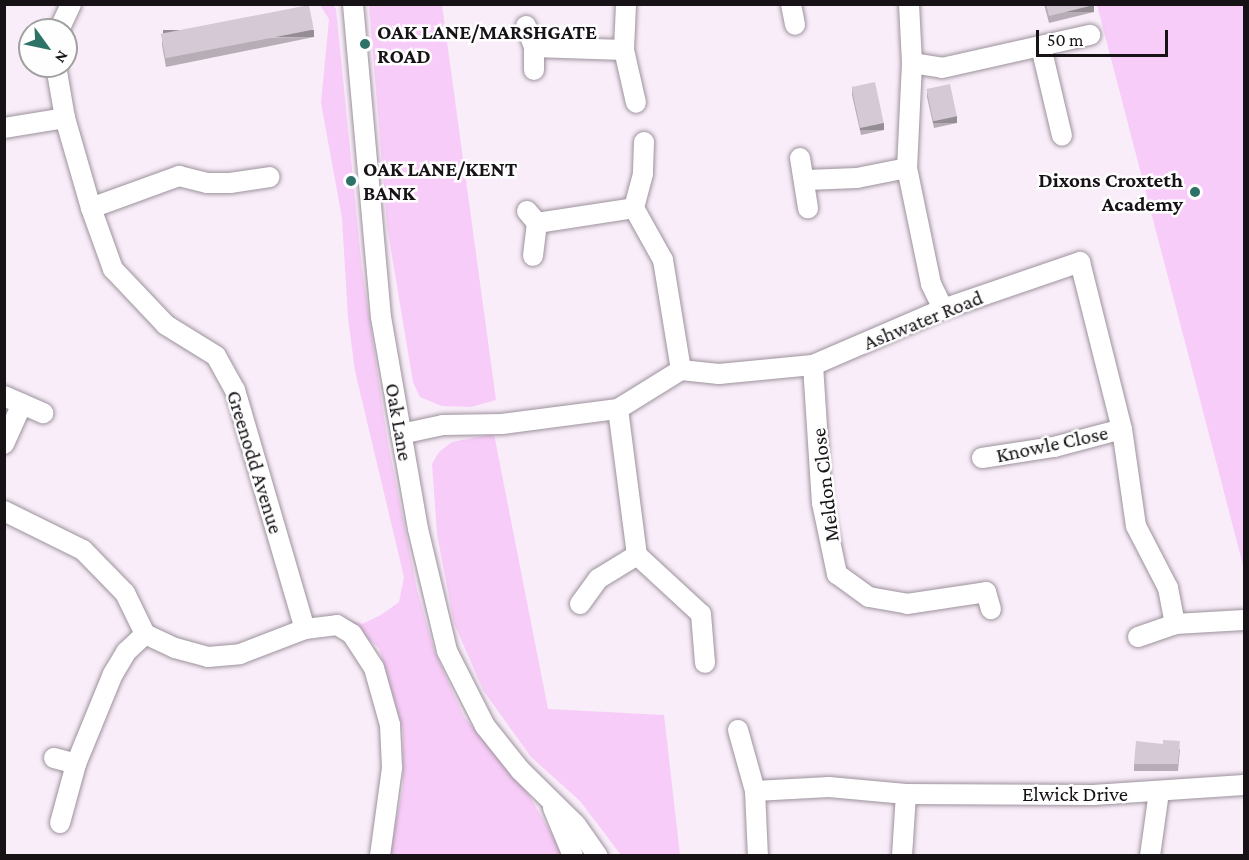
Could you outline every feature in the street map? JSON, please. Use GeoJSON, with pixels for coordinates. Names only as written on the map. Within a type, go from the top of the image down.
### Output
{"type":"FeatureCollection","features":[{"type":"Feature","properties":{"kind":"street"},"geometry":{"type":"LineString","coordinates":[[64,18],[71,4]]}},
{"type":"Feature","properties":{"kind":"street","name":"Oak Lane"},"geometry":{"type":"LineString","coordinates":[[353,4],[381,317],[401,434],[447,651],[484,726],[551,804],[576,825],[598,855]]}},
{"type":"Feature","properties":{"kind":"street"},"geometry":{"type":"LineString","coordinates":[[626,4],[624,50],[636,103]]}},
{"type":"Feature","properties":{"kind":"street"},"geometry":{"type":"LineString","coordinates":[[791,4],[795,25]]}},
{"type":"Feature","properties":{"kind":"street"},"geometry":{"type":"LineString","coordinates":[[909,4],[912,63],[907,168],[931,284],[943,309]]}},
{"type":"Feature","properties":{"kind":"street"},"geometry":{"type":"LineString","coordinates":[[526,26],[534,47],[534,70]]}},
{"type":"Feature","properties":{"kind":"street"},"geometry":{"type":"LineString","coordinates":[[912,63],[942,68],[1090,35]]}},
{"type":"Feature","properties":{"kind":"street"},"geometry":{"type":"LineString","coordinates":[[534,47],[624,50]]}},
{"type":"Feature","properties":{"kind":"street"},"geometry":{"type":"LineString","coordinates":[[1041,47],[1062,136]]}},
{"type":"Feature","properties":{"kind":"street","name":"Greenodd Avenue"},"geometry":{"type":"LineString","coordinates":[[58,78],[65,118],[91,208],[114,269],[166,325],[216,356],[235,390],[305,629]]}},
{"type":"Feature","properties":{"kind":"street"},"geometry":{"type":"LineString","coordinates":[[4,128],[65,118]]}},
{"type":"Feature","properties":{"kind":"street"},"geometry":{"type":"LineString","coordinates":[[401,434],[443,425],[502,424],[618,409],[681,370],[663,260],[634,208],[643,174],[644,142]]}},
{"type":"Feature","properties":{"kind":"street"},"geometry":{"type":"LineString","coordinates":[[800,158],[806,180],[808,208]]}},
{"type":"Feature","properties":{"kind":"street"},"geometry":{"type":"LineString","coordinates":[[806,180],[857,178],[907,168]]}},
{"type":"Feature","properties":{"kind":"street"},"geometry":{"type":"LineString","coordinates":[[91,208],[179,176],[218,183],[270,177]]}},
{"type":"Feature","properties":{"kind":"street"},"geometry":{"type":"LineString","coordinates":[[533,256],[532,217],[634,208]]}},
{"type":"Feature","properties":{"kind":"street","name":"Ashwater Road"},"geometry":{"type":"LineString","coordinates":[[681,370],[719,375],[813,365],[943,309],[1080,262],[1122,429],[1136,526],[1168,588],[1175,624]]}},
{"type":"Feature","properties":{"kind":"street","name":"Meldon Close"},"geometry":{"type":"LineString","coordinates":[[813,365],[822,503],[837,574],[869,597],[907,604],[986,592],[991,609]]}},
{"type":"Feature","properties":{"kind":"street"},"geometry":{"type":"LineString","coordinates":[[4,444],[13,400],[43,413]]}},
{"type":"Feature","properties":{"kind":"street"},"geometry":{"type":"LineString","coordinates":[[618,409],[637,555],[701,614],[705,663]]}},
{"type":"Feature","properties":{"kind":"street","name":"Knowle Close"},"geometry":{"type":"LineString","coordinates":[[982,458],[1054,447],[1122,429]]}},
{"type":"Feature","properties":{"kind":"street"},"geometry":{"type":"LineString","coordinates":[[4,511],[83,550],[125,592],[145,634],[208,657],[240,654],[305,629],[336,625],[352,634],[374,668],[390,725],[392,768],[380,855]]}},
{"type":"Feature","properties":{"kind":"street"},"geometry":{"type":"LineString","coordinates":[[580,604],[598,579],[637,555]]}},
{"type":"Feature","properties":{"kind":"street"},"geometry":{"type":"LineString","coordinates":[[1138,637],[1175,624],[1245,620]]}},
{"type":"Feature","properties":{"kind":"street"},"geometry":{"type":"LineString","coordinates":[[60,823],[76,764],[113,674],[126,651],[145,634]]}},
{"type":"Feature","properties":{"kind":"street"},"geometry":{"type":"LineString","coordinates":[[738,730],[755,791],[758,855]]}},
{"type":"Feature","properties":{"kind":"street"},"geometry":{"type":"LineString","coordinates":[[54,758],[76,764]]}},
{"type":"Feature","properties":{"kind":"street","name":"Elwick Drive"},"geometry":{"type":"LineString","coordinates":[[755,791],[829,787],[906,794],[1159,792],[1245,785]]}},
{"type":"Feature","properties":{"kind":"street"},"geometry":{"type":"LineString","coordinates":[[1150,855],[1159,792]]}},
{"type":"Feature","properties":{"kind":"street"},"geometry":{"type":"LineString","coordinates":[[902,855],[906,794]]}},
{"type":"Feature","properties":{"kind":"street","name":"Oak Lane"},"geometry":{"type":"LineString","coordinates":[[551,804],[573,855]]}},
{"type":"Feature","properties":{"kind":"shaded area"},"geometry":{"type":"Polygon","coordinates":[[[320,5],[333,5],[336,9],[362,269],[388,443],[417,589],[434,650],[464,717],[527,792],[564,855],[389,855],[403,788],[403,730],[379,648],[342,617],[362,624],[381,615],[399,602],[404,577],[355,371],[348,318],[342,218],[321,103],[329,19],[320,5]]]}},
{"type":"Feature","properties":{"kind":"shaded area"},"geometry":{"type":"Polygon","coordinates":[[[369,5],[442,5],[496,400],[471,407],[442,406],[420,397],[413,382],[387,226],[369,5]]]}},
{"type":"Feature","properties":{"kind":"shaded area","name":"Dixons Croxteth Academy"},"geometry":{"type":"Polygon","coordinates":[[[1097,5],[1244,5],[1244,569],[1198,392],[1097,5]]]}},
{"type":"Feature","properties":{"kind":"shaded area"},"geometry":{"type":"Polygon","coordinates":[[[494,434],[548,709],[664,715],[680,855],[621,855],[580,801],[531,757],[483,690],[454,623],[437,534],[432,464],[439,452],[452,442],[494,434]]]}},
{"type":"Feature","properties":{"kind":"building"},"geometry":{"type":"Polygon","coordinates":[[[1046,4],[1094,4],[1094,5],[1049,16],[1046,4]]]}},
{"type":"Feature","properties":{"kind":"building"},"geometry":{"type":"Polygon","coordinates":[[[309,5],[314,30],[166,58],[161,34],[309,5]]]}},
{"type":"Feature","properties":{"kind":"building"},"geometry":{"type":"Polygon","coordinates":[[[875,82],[884,123],[860,128],[852,87],[875,82]]]}},
{"type":"Feature","properties":{"kind":"building"},"geometry":{"type":"Polygon","coordinates":[[[950,84],[957,116],[933,121],[927,89],[950,84]]]}},
{"type":"Feature","properties":{"kind":"building"},"geometry":{"type":"Polygon","coordinates":[[[1163,740],[1180,741],[1178,764],[1134,764],[1136,741],[1163,744],[1163,740]]]}},
{"type":"Feature","properties":{"kind":"place","name":"OAK LANE/MARSHGATE ROAD"},"geometry":{"type":"Point","coordinates":[365,44]}},
{"type":"Feature","properties":{"kind":"place","name":"OAK LANE/KENT BANK"},"geometry":{"type":"Point","coordinates":[351,181]}},
{"type":"Feature","properties":{"kind":"place","name":"Dixons Croxteth Academy"},"geometry":{"type":"Point","coordinates":[1195,192]}}]}
